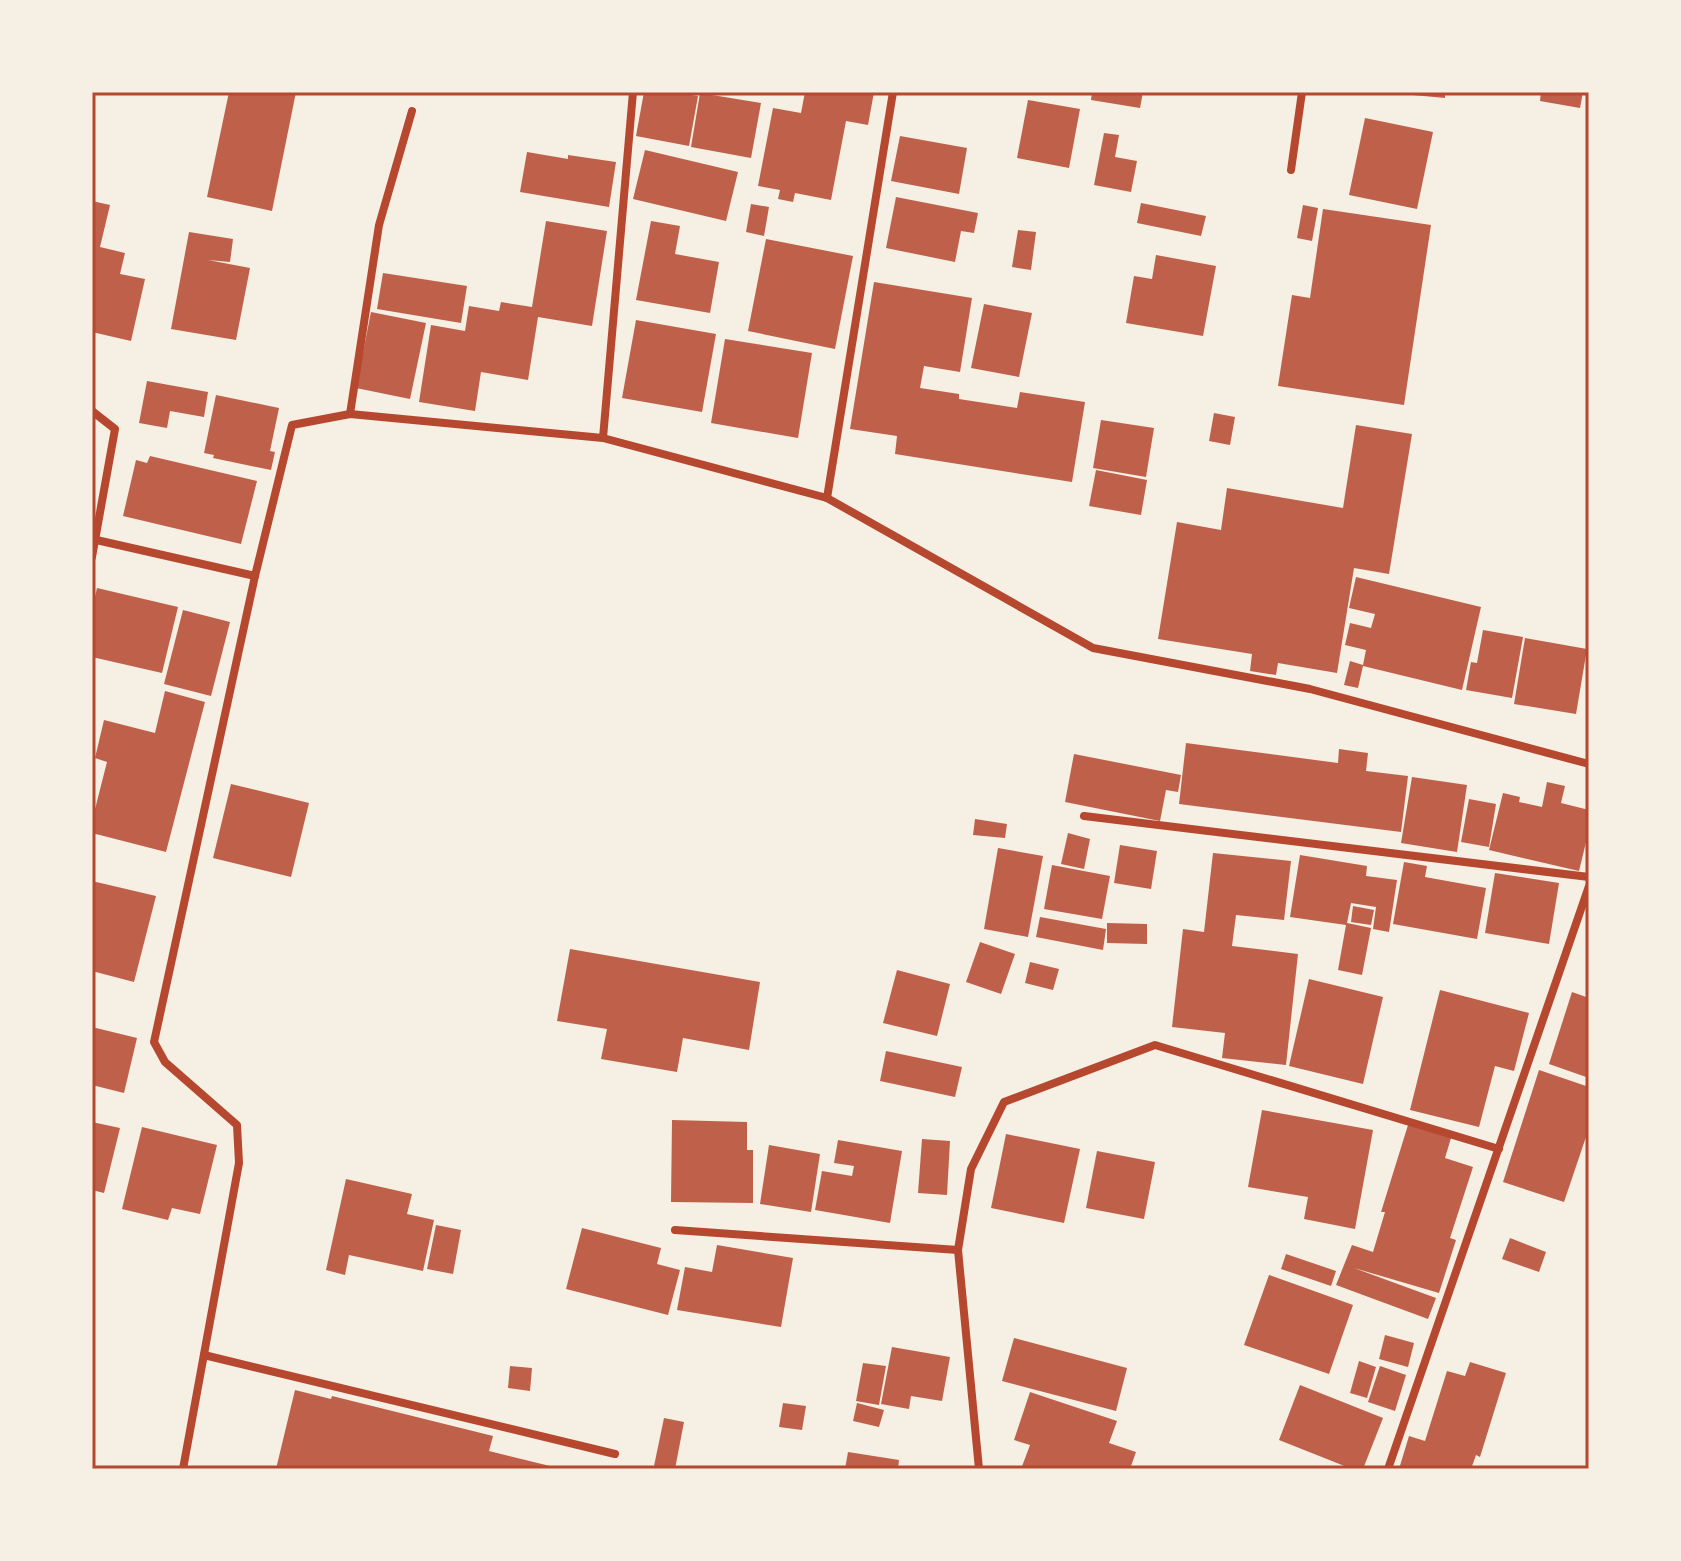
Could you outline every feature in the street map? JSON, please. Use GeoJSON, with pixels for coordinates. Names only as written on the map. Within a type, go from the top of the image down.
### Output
{"type":"FeatureCollection","features":[{"type":"Feature","properties":{"kind":"street"},"geometry":{"type":"LineString","coordinates":[[603,438],[633,92]]}},
{"type":"Feature","properties":{"kind":"street"},"geometry":{"type":"LineString","coordinates":[[827,498],[893,92]]}},
{"type":"Feature","properties":{"kind":"street"},"geometry":{"type":"LineString","coordinates":[[1291,170],[1302,92]]}},
{"type":"Feature","properties":{"kind":"street"},"geometry":{"type":"LineString","coordinates":[[350,414],[379,225],[412,111]]}},
{"type":"Feature","properties":{"kind":"street"},"geometry":{"type":"LineString","coordinates":[[92,411],[115,429],[92,557]]}},
{"type":"Feature","properties":{"kind":"street"},"geometry":{"type":"LineString","coordinates":[[183,1469],[239,1163],[237,1125],[165,1062],[154,1042],[255,576],[292,425],[350,414],[603,438],[827,498],[1093,648],[1310,689],[1589,764]]}},
{"type":"Feature","properties":{"kind":"street"},"geometry":{"type":"LineString","coordinates":[[94,539],[255,576]]}},
{"type":"Feature","properties":{"kind":"street"},"geometry":{"type":"LineString","coordinates":[[1084,816],[1589,877]]}},
{"type":"Feature","properties":{"kind":"street"},"geometry":{"type":"LineString","coordinates":[[1388,1469],[1589,886]]}},
{"type":"Feature","properties":{"kind":"street"},"geometry":{"type":"LineString","coordinates":[[979,1469],[958,1250],[971,1169],[1004,1102],[1155,1045],[1499,1149]]}},
{"type":"Feature","properties":{"kind":"street"},"geometry":{"type":"LineString","coordinates":[[675,1230],[958,1250]]}},
{"type":"Feature","properties":{"kind":"street"},"geometry":{"type":"LineString","coordinates":[[204,1355],[615,1454]]}},
{"type":"Feature","properties":{"kind":"building"},"geometry":{"type":"Polygon","coordinates":[[[229,92],[296,92],[272,211],[207,197],[229,92]]]}},
{"type":"Feature","properties":{"kind":"building"},"geometry":{"type":"Polygon","coordinates":[[[644,92],[698,96],[689,146],[636,136],[644,92]]]}},
{"type":"Feature","properties":{"kind":"building"},"geometry":{"type":"Polygon","coordinates":[[[805,92],[874,92],[868,125],[846,121],[831,200],[795,193],[793,202],[778,199],[780,190],[758,186],[773,108],[801,113],[805,92]]]}},
{"type":"Feature","properties":{"kind":"building"},"geometry":{"type":"Polygon","coordinates":[[[1092,92],[1143,92],[1140,108],[1091,100],[1092,92]]]}},
{"type":"Feature","properties":{"kind":"building"},"geometry":{"type":"Polygon","coordinates":[[[1445,92],[1445,98],[1402,94],[1445,92]]]}},
{"type":"Feature","properties":{"kind":"building"},"geometry":{"type":"Polygon","coordinates":[[[1541,92],[1583,92],[1580,108],[1540,101],[1541,92]]]}},
{"type":"Feature","properties":{"kind":"building"},"geometry":{"type":"Polygon","coordinates":[[[700,93],[761,103],[751,158],[691,147],[700,93]]]}},
{"type":"Feature","properties":{"kind":"building"},"geometry":{"type":"Polygon","coordinates":[[[1028,100],[1080,109],[1069,168],[1017,158],[1028,100]]]}},
{"type":"Feature","properties":{"kind":"building"},"geometry":{"type":"Polygon","coordinates":[[[1365,118],[1433,132],[1417,209],[1349,195],[1365,118]]]}},
{"type":"Feature","properties":{"kind":"building"},"geometry":{"type":"Polygon","coordinates":[[[1104,133],[1119,135],[1115,157],[1137,161],[1131,192],[1094,185],[1104,133]]]}},
{"type":"Feature","properties":{"kind":"building"},"geometry":{"type":"Polygon","coordinates":[[[900,136],[967,148],[959,194],[891,181],[900,136]]]}},
{"type":"Feature","properties":{"kind":"building"},"geometry":{"type":"Polygon","coordinates":[[[645,150],[738,172],[726,221],[633,199],[645,150]]]}},
{"type":"Feature","properties":{"kind":"building"},"geometry":{"type":"Polygon","coordinates":[[[527,152],[616,162],[609,207],[520,192],[527,152]]]}},
{"type":"Feature","properties":{"kind":"building"},"geometry":{"type":"Polygon","coordinates":[[[896,197],[978,213],[974,233],[961,231],[955,262],[886,248],[896,197]]]}},
{"type":"Feature","properties":{"kind":"building"},"geometry":{"type":"Polygon","coordinates":[[[92,201],[110,205],[100,247],[125,253],[120,274],[145,279],[131,341],[92,332],[92,201]]]}},
{"type":"Feature","properties":{"kind":"building"},"geometry":{"type":"Polygon","coordinates":[[[1141,203],[1206,216],[1201,236],[1137,223],[1141,203]]]}},
{"type":"Feature","properties":{"kind":"building"},"geometry":{"type":"Polygon","coordinates":[[[751,204],[769,207],[764,236],[746,232],[751,204]]]}},
{"type":"Feature","properties":{"kind":"building"},"geometry":{"type":"Polygon","coordinates":[[[1303,205],[1318,208],[1312,241],[1297,238],[1303,205]]]}},
{"type":"Feature","properties":{"kind":"building"},"geometry":{"type":"Polygon","coordinates":[[[1323,209],[1431,225],[1404,405],[1278,386],[1292,295],[1310,298],[1323,209]]]}},
{"type":"Feature","properties":{"kind":"building"},"geometry":{"type":"Polygon","coordinates":[[[546,221],[607,231],[592,326],[538,317],[528,380],[481,372],[475,411],[419,402],[431,325],[465,331],[469,306],[499,311],[501,302],[532,307],[546,221]]]}},
{"type":"Feature","properties":{"kind":"building"},"geometry":{"type":"Polygon","coordinates":[[[651,221],[680,226],[675,254],[719,262],[710,313],[636,300],[651,221]]]}},
{"type":"Feature","properties":{"kind":"building"},"geometry":{"type":"Polygon","coordinates":[[[1018,230],[1036,232],[1031,270],[1012,267],[1018,230]]]}},
{"type":"Feature","properties":{"kind":"building"},"geometry":{"type":"Polygon","coordinates":[[[189,232],[233,239],[230,262],[208,260],[250,268],[236,340],[171,329],[189,232]]]}},
{"type":"Feature","properties":{"kind":"building"},"geometry":{"type":"Polygon","coordinates":[[[766,239],[853,256],[835,349],[748,331],[766,239]]]}},
{"type":"Feature","properties":{"kind":"building"},"geometry":{"type":"Polygon","coordinates":[[[1156,255],[1216,266],[1203,336],[1126,323],[1134,276],[1152,279],[1156,255]]]}},
{"type":"Feature","properties":{"kind":"building"},"geometry":{"type":"Polygon","coordinates":[[[383,273],[467,286],[461,323],[377,309],[383,273]]]}},
{"type":"Feature","properties":{"kind":"building"},"geometry":{"type":"Polygon","coordinates":[[[874,282],[972,298],[960,372],[924,366],[920,388],[959,394],[959,399],[1017,408],[1020,392],[1085,402],[1072,482],[895,454],[897,436],[850,429],[874,282]]]}},
{"type":"Feature","properties":{"kind":"building"},"geometry":{"type":"Polygon","coordinates":[[[984,304],[1032,313],[1019,377],[971,368],[984,304]]]}},
{"type":"Feature","properties":{"kind":"building"},"geometry":{"type":"Polygon","coordinates":[[[371,312],[426,323],[410,399],[356,388],[371,312]]]}},
{"type":"Feature","properties":{"kind":"building"},"geometry":{"type":"Polygon","coordinates":[[[636,320],[716,334],[702,412],[622,398],[636,320]]]}},
{"type":"Feature","properties":{"kind":"building"},"geometry":{"type":"Polygon","coordinates":[[[725,339],[812,353],[798,438],[711,423],[725,339]]]}},
{"type":"Feature","properties":{"kind":"building"},"geometry":{"type":"Polygon","coordinates":[[[147,381],[208,392],[204,417],[170,411],[167,428],[139,423],[147,381]]]}},
{"type":"Feature","properties":{"kind":"building"},"geometry":{"type":"Polygon","coordinates":[[[216,395],[279,408],[270,451],[275,452],[271,470],[213,458],[214,455],[204,453],[216,395]]]}},
{"type":"Feature","properties":{"kind":"building"},"geometry":{"type":"Polygon","coordinates":[[[1214,413],[1235,417],[1230,445],[1209,441],[1214,413]]]}},
{"type":"Feature","properties":{"kind":"building"},"geometry":{"type":"Polygon","coordinates":[[[1101,420],[1154,428],[1146,477],[1093,468],[1101,420]]]}},
{"type":"Feature","properties":{"kind":"building"},"geometry":{"type":"Polygon","coordinates":[[[1356,425],[1412,434],[1389,574],[1354,568],[1337,673],[1278,663],[1276,675],[1250,671],[1252,654],[1158,639],[1177,522],[1221,530],[1227,488],[1343,508],[1356,425]]]}},
{"type":"Feature","properties":{"kind":"building"},"geometry":{"type":"Polygon","coordinates":[[[150,456],[257,481],[241,544],[123,516],[136,460],[147,463],[150,456]]]}},
{"type":"Feature","properties":{"kind":"building"},"geometry":{"type":"Polygon","coordinates":[[[1096,470],[1147,480],[1141,515],[1089,506],[1096,470]]]}},
{"type":"Feature","properties":{"kind":"building"},"geometry":{"type":"Polygon","coordinates":[[[1356,577],[1481,607],[1462,690],[1363,666],[1358,688],[1344,685],[1350,661],[1363,665],[1366,650],[1345,645],[1350,623],[1371,628],[1375,614],[1349,608],[1356,577]]]}},
{"type":"Feature","properties":{"kind":"building"},"geometry":{"type":"Polygon","coordinates":[[[97,588],[178,607],[162,673],[92,657],[92,609],[97,588]]]}},
{"type":"Feature","properties":{"kind":"building"},"geometry":{"type":"Polygon","coordinates":[[[183,610],[230,622],[211,696],[164,684],[183,610]]]}},
{"type":"Feature","properties":{"kind":"building"},"geometry":{"type":"Polygon","coordinates":[[[1483,630],[1523,637],[1512,698],[1466,690],[1471,662],[1477,663],[1483,630]]]}},
{"type":"Feature","properties":{"kind":"building"},"geometry":{"type":"Polygon","coordinates":[[[1525,638],[1587,649],[1576,714],[1514,704],[1525,638]]]}},
{"type":"Feature","properties":{"kind":"building"},"geometry":{"type":"Polygon","coordinates":[[[165,691],[205,702],[166,852],[92,833],[92,821],[107,762],[95,758],[104,720],[155,733],[165,691]]]}},
{"type":"Feature","properties":{"kind":"building"},"geometry":{"type":"Polygon","coordinates":[[[1186,743],[1338,763],[1339,749],[1368,753],[1366,771],[1408,776],[1401,832],[1179,804],[1186,743]]]}},
{"type":"Feature","properties":{"kind":"building"},"geometry":{"type":"Polygon","coordinates":[[[1074,754],[1181,775],[1178,792],[1166,790],[1160,821],[1065,802],[1074,754]]]}},
{"type":"Feature","properties":{"kind":"building"},"geometry":{"type":"Polygon","coordinates":[[[1412,777],[1467,785],[1457,852],[1401,843],[1412,777]]]}},
{"type":"Feature","properties":{"kind":"building"},"geometry":{"type":"Polygon","coordinates":[[[1547,782],[1565,786],[1561,803],[1589,810],[1589,830],[1579,871],[1489,850],[1503,793],[1520,797],[1519,802],[1542,807],[1547,782]]]}},
{"type":"Feature","properties":{"kind":"building"},"geometry":{"type":"Polygon","coordinates":[[[231,784],[309,803],[291,877],[213,858],[231,784]]]}},
{"type":"Feature","properties":{"kind":"building"},"geometry":{"type":"Polygon","coordinates":[[[1469,799],[1496,804],[1489,847],[1461,842],[1469,799]]]}},
{"type":"Feature","properties":{"kind":"building"},"geometry":{"type":"Polygon","coordinates":[[[975,819],[1007,824],[1005,838],[973,835],[975,819]]]}},
{"type":"Feature","properties":{"kind":"building"},"geometry":{"type":"Polygon","coordinates":[[[1068,833],[1090,839],[1084,869],[1061,864],[1068,833]]]}},
{"type":"Feature","properties":{"kind":"building"},"geometry":{"type":"Polygon","coordinates":[[[1120,845],[1157,851],[1151,889],[1114,883],[1120,845]]]}},
{"type":"Feature","properties":{"kind":"building"},"geometry":{"type":"Polygon","coordinates":[[[998,848],[1043,856],[1028,937],[984,929],[998,848]]]}},
{"type":"Feature","properties":{"kind":"building"},"geometry":{"type":"Polygon","coordinates":[[[1213,853],[1291,861],[1284,920],[1236,915],[1232,946],[1298,954],[1286,1065],[1222,1058],[1225,1033],[1172,1027],[1183,929],[1204,932],[1213,853]]]}},
{"type":"Feature","properties":{"kind":"building"},"geometry":{"type":"Polygon","coordinates":[[[1300,855],[1367,866],[1366,876],[1397,880],[1389,932],[1373,929],[1376,907],[1351,903],[1347,923],[1371,928],[1362,975],[1338,970],[1346,925],[1290,917],[1300,855]]]}},
{"type":"Feature","properties":{"kind":"building"},"geometry":{"type":"Polygon","coordinates":[[[1404,862],[1427,866],[1425,877],[1486,888],[1477,939],[1393,924],[1404,862]]]}},
{"type":"Feature","properties":{"kind":"building"},"geometry":{"type":"Polygon","coordinates":[[[1052,865],[1110,876],[1102,919],[1044,909],[1052,865]]]}},
{"type":"Feature","properties":{"kind":"building"},"geometry":{"type":"Polygon","coordinates":[[[1495,873],[1559,883],[1549,944],[1485,933],[1495,873]]]}},
{"type":"Feature","properties":{"kind":"building"},"geometry":{"type":"Polygon","coordinates":[[[92,881],[156,896],[134,982],[92,971],[92,881]]]}},
{"type":"Feature","properties":{"kind":"building"},"geometry":{"type":"Polygon","coordinates":[[[1353,906],[1374,910],[1371,925],[1351,922],[1353,906]]]}},
{"type":"Feature","properties":{"kind":"building"},"geometry":{"type":"Polygon","coordinates":[[[1040,917],[1106,929],[1103,950],[1036,937],[1040,917]]]}},
{"type":"Feature","properties":{"kind":"building"},"geometry":{"type":"Polygon","coordinates":[[[1107,923],[1147,924],[1147,944],[1107,943],[1107,923]]]}},
{"type":"Feature","properties":{"kind":"building"},"geometry":{"type":"Polygon","coordinates":[[[980,942],[1015,954],[1001,994],[966,982],[980,942]]]}},
{"type":"Feature","properties":{"kind":"building"},"geometry":{"type":"Polygon","coordinates":[[[570,949],[760,982],[749,1050],[683,1038],[677,1072],[601,1059],[607,1029],[557,1021],[570,949]]]}},
{"type":"Feature","properties":{"kind":"building"},"geometry":{"type":"Polygon","coordinates":[[[1030,962],[1059,969],[1053,990],[1025,983],[1030,962]]]}},
{"type":"Feature","properties":{"kind":"building"},"geometry":{"type":"Polygon","coordinates":[[[897,970],[950,984],[937,1036],[883,1023],[897,970]]]}},
{"type":"Feature","properties":{"kind":"building"},"geometry":{"type":"Polygon","coordinates":[[[1309,979],[1383,997],[1363,1084],[1289,1066],[1309,979]]]}},
{"type":"Feature","properties":{"kind":"building"},"geometry":{"type":"Polygon","coordinates":[[[1440,990],[1529,1013],[1514,1071],[1495,1066],[1479,1127],[1410,1110],[1440,990]]]}},
{"type":"Feature","properties":{"kind":"building"},"geometry":{"type":"Polygon","coordinates":[[[1572,992],[1589,998],[1589,1078],[1549,1064],[1572,992]]]}},
{"type":"Feature","properties":{"kind":"building"},"geometry":{"type":"Polygon","coordinates":[[[92,1027],[137,1038],[124,1093],[92,1085],[92,1027]]]}},
{"type":"Feature","properties":{"kind":"building"},"geometry":{"type":"Polygon","coordinates":[[[886,1051],[962,1067],[955,1097],[880,1081],[886,1051]]]}},
{"type":"Feature","properties":{"kind":"building"},"geometry":{"type":"Polygon","coordinates":[[[1539,1070],[1589,1087],[1589,1128],[1564,1202],[1503,1182],[1539,1070]]]}},
{"type":"Feature","properties":{"kind":"building"},"geometry":{"type":"Polygon","coordinates":[[[1262,1110],[1373,1130],[1355,1229],[1304,1219],[1308,1197],[1248,1187],[1262,1110]]]}},
{"type":"Feature","properties":{"kind":"building"},"geometry":{"type":"Polygon","coordinates":[[[672,1120],[747,1122],[747,1150],[753,1150],[753,1203],[671,1202],[672,1120]]]}},
{"type":"Feature","properties":{"kind":"building"},"geometry":{"type":"Polygon","coordinates":[[[92,1122],[120,1128],[104,1193],[92,1190],[92,1122]]]}},
{"type":"Feature","properties":{"kind":"building"},"geometry":{"type":"Polygon","coordinates":[[[1408,1125],[1451,1138],[1445,1158],[1473,1167],[1450,1238],[1456,1240],[1439,1293],[1354,1268],[1436,1298],[1428,1319],[1336,1285],[1352,1245],[1373,1252],[1385,1212],[1381,1212],[1408,1125]]]}},
{"type":"Feature","properties":{"kind":"building"},"geometry":{"type":"Polygon","coordinates":[[[142,1127],[217,1145],[200,1214],[172,1208],[168,1220],[122,1209],[142,1127]]]}},
{"type":"Feature","properties":{"kind":"building"},"geometry":{"type":"Polygon","coordinates":[[[1006,1134],[1080,1149],[1064,1223],[991,1208],[1006,1134]]]}},
{"type":"Feature","properties":{"kind":"building"},"geometry":{"type":"Polygon","coordinates":[[[922,1139],[950,1141],[947,1195],[918,1193],[922,1139]]]}},
{"type":"Feature","properties":{"kind":"building"},"geometry":{"type":"Polygon","coordinates":[[[838,1140],[902,1151],[890,1223],[815,1210],[822,1171],[852,1176],[854,1166],[834,1163],[838,1140]]]}},
{"type":"Feature","properties":{"kind":"building"},"geometry":{"type":"Polygon","coordinates":[[[769,1145],[820,1154],[811,1212],[760,1204],[769,1145]]]}},
{"type":"Feature","properties":{"kind":"building"},"geometry":{"type":"Polygon","coordinates":[[[1097,1151],[1155,1162],[1144,1219],[1086,1208],[1097,1151]]]}},
{"type":"Feature","properties":{"kind":"building"},"geometry":{"type":"Polygon","coordinates":[[[346,1179],[412,1194],[407,1214],[434,1220],[423,1271],[349,1255],[345,1275],[326,1270],[346,1179]]]}},
{"type":"Feature","properties":{"kind":"building"},"geometry":{"type":"Polygon","coordinates":[[[436,1225],[461,1230],[453,1274],[427,1269],[436,1225]]]}},
{"type":"Feature","properties":{"kind":"building"},"geometry":{"type":"Polygon","coordinates":[[[582,1228],[661,1248],[657,1264],[680,1270],[668,1315],[566,1289],[582,1228]]]}},
{"type":"Feature","properties":{"kind":"building"},"geometry":{"type":"Polygon","coordinates":[[[1510,1238],[1546,1252],[1539,1272],[1502,1259],[1510,1238]]]}},
{"type":"Feature","properties":{"kind":"building"},"geometry":{"type":"Polygon","coordinates":[[[717,1245],[793,1258],[781,1327],[677,1310],[685,1267],[712,1272],[717,1245]]]}},
{"type":"Feature","properties":{"kind":"building"},"geometry":{"type":"Polygon","coordinates":[[[1286,1254],[1336,1271],[1331,1286],[1281,1269],[1286,1254]]]}},
{"type":"Feature","properties":{"kind":"building"},"geometry":{"type":"Polygon","coordinates":[[[1269,1275],[1353,1305],[1329,1374],[1244,1345],[1269,1275]]]}},
{"type":"Feature","properties":{"kind":"building"},"geometry":{"type":"Polygon","coordinates":[[[1385,1335],[1414,1343],[1408,1367],[1379,1359],[1385,1335]]]}},
{"type":"Feature","properties":{"kind":"building"},"geometry":{"type":"Polygon","coordinates":[[[1014,1338],[1127,1368],[1116,1411],[1002,1381],[1014,1338]]]}},
{"type":"Feature","properties":{"kind":"building"},"geometry":{"type":"Polygon","coordinates":[[[892,1347],[950,1357],[942,1401],[911,1396],[909,1409],[881,1404],[892,1347]]]}},
{"type":"Feature","properties":{"kind":"building"},"geometry":{"type":"Polygon","coordinates":[[[1359,1361],[1376,1367],[1367,1398],[1350,1393],[1359,1361]]]}},
{"type":"Feature","properties":{"kind":"building"},"geometry":{"type":"Polygon","coordinates":[[[1470,1362],[1506,1373],[1480,1457],[1476,1455],[1471,1469],[1399,1469],[1409,1436],[1425,1441],[1447,1371],[1465,1376],[1470,1362]]]}},
{"type":"Feature","properties":{"kind":"building"},"geometry":{"type":"Polygon","coordinates":[[[863,1363],[886,1366],[879,1405],[856,1401],[863,1363]]]}},
{"type":"Feature","properties":{"kind":"building"},"geometry":{"type":"Polygon","coordinates":[[[510,1366],[532,1368],[530,1391],[508,1388],[510,1366]]]}},
{"type":"Feature","properties":{"kind":"building"},"geometry":{"type":"Polygon","coordinates":[[[1380,1366],[1406,1375],[1395,1411],[1368,1402],[1380,1366]]]}},
{"type":"Feature","properties":{"kind":"building"},"geometry":{"type":"Polygon","coordinates":[[[1300,1385],[1383,1418],[1363,1469],[1352,1469],[1279,1440],[1300,1385]]]}},
{"type":"Feature","properties":{"kind":"building"},"geometry":{"type":"Polygon","coordinates":[[[295,1390],[331,1399],[332,1396],[493,1436],[489,1451],[550,1466],[550,1469],[276,1469],[295,1390]]]}},
{"type":"Feature","properties":{"kind":"building"},"geometry":{"type":"Polygon","coordinates":[[[1030,1392],[1117,1421],[1109,1443],[1136,1452],[1130,1469],[1021,1469],[1030,1445],[1014,1440],[1030,1392]]]}},
{"type":"Feature","properties":{"kind":"building"},"geometry":{"type":"Polygon","coordinates":[[[783,1403],[806,1406],[802,1430],[779,1427],[783,1403]]]}},
{"type":"Feature","properties":{"kind":"building"},"geometry":{"type":"Polygon","coordinates":[[[857,1403],[884,1410],[879,1427],[853,1421],[857,1403]]]}},
{"type":"Feature","properties":{"kind":"building"},"geometry":{"type":"Polygon","coordinates":[[[664,1418],[684,1422],[675,1469],[654,1466],[664,1418]]]}},
{"type":"Feature","properties":{"kind":"building"},"geometry":{"type":"Polygon","coordinates":[[[848,1452],[899,1460],[898,1469],[845,1469],[848,1452]]]}}]}
